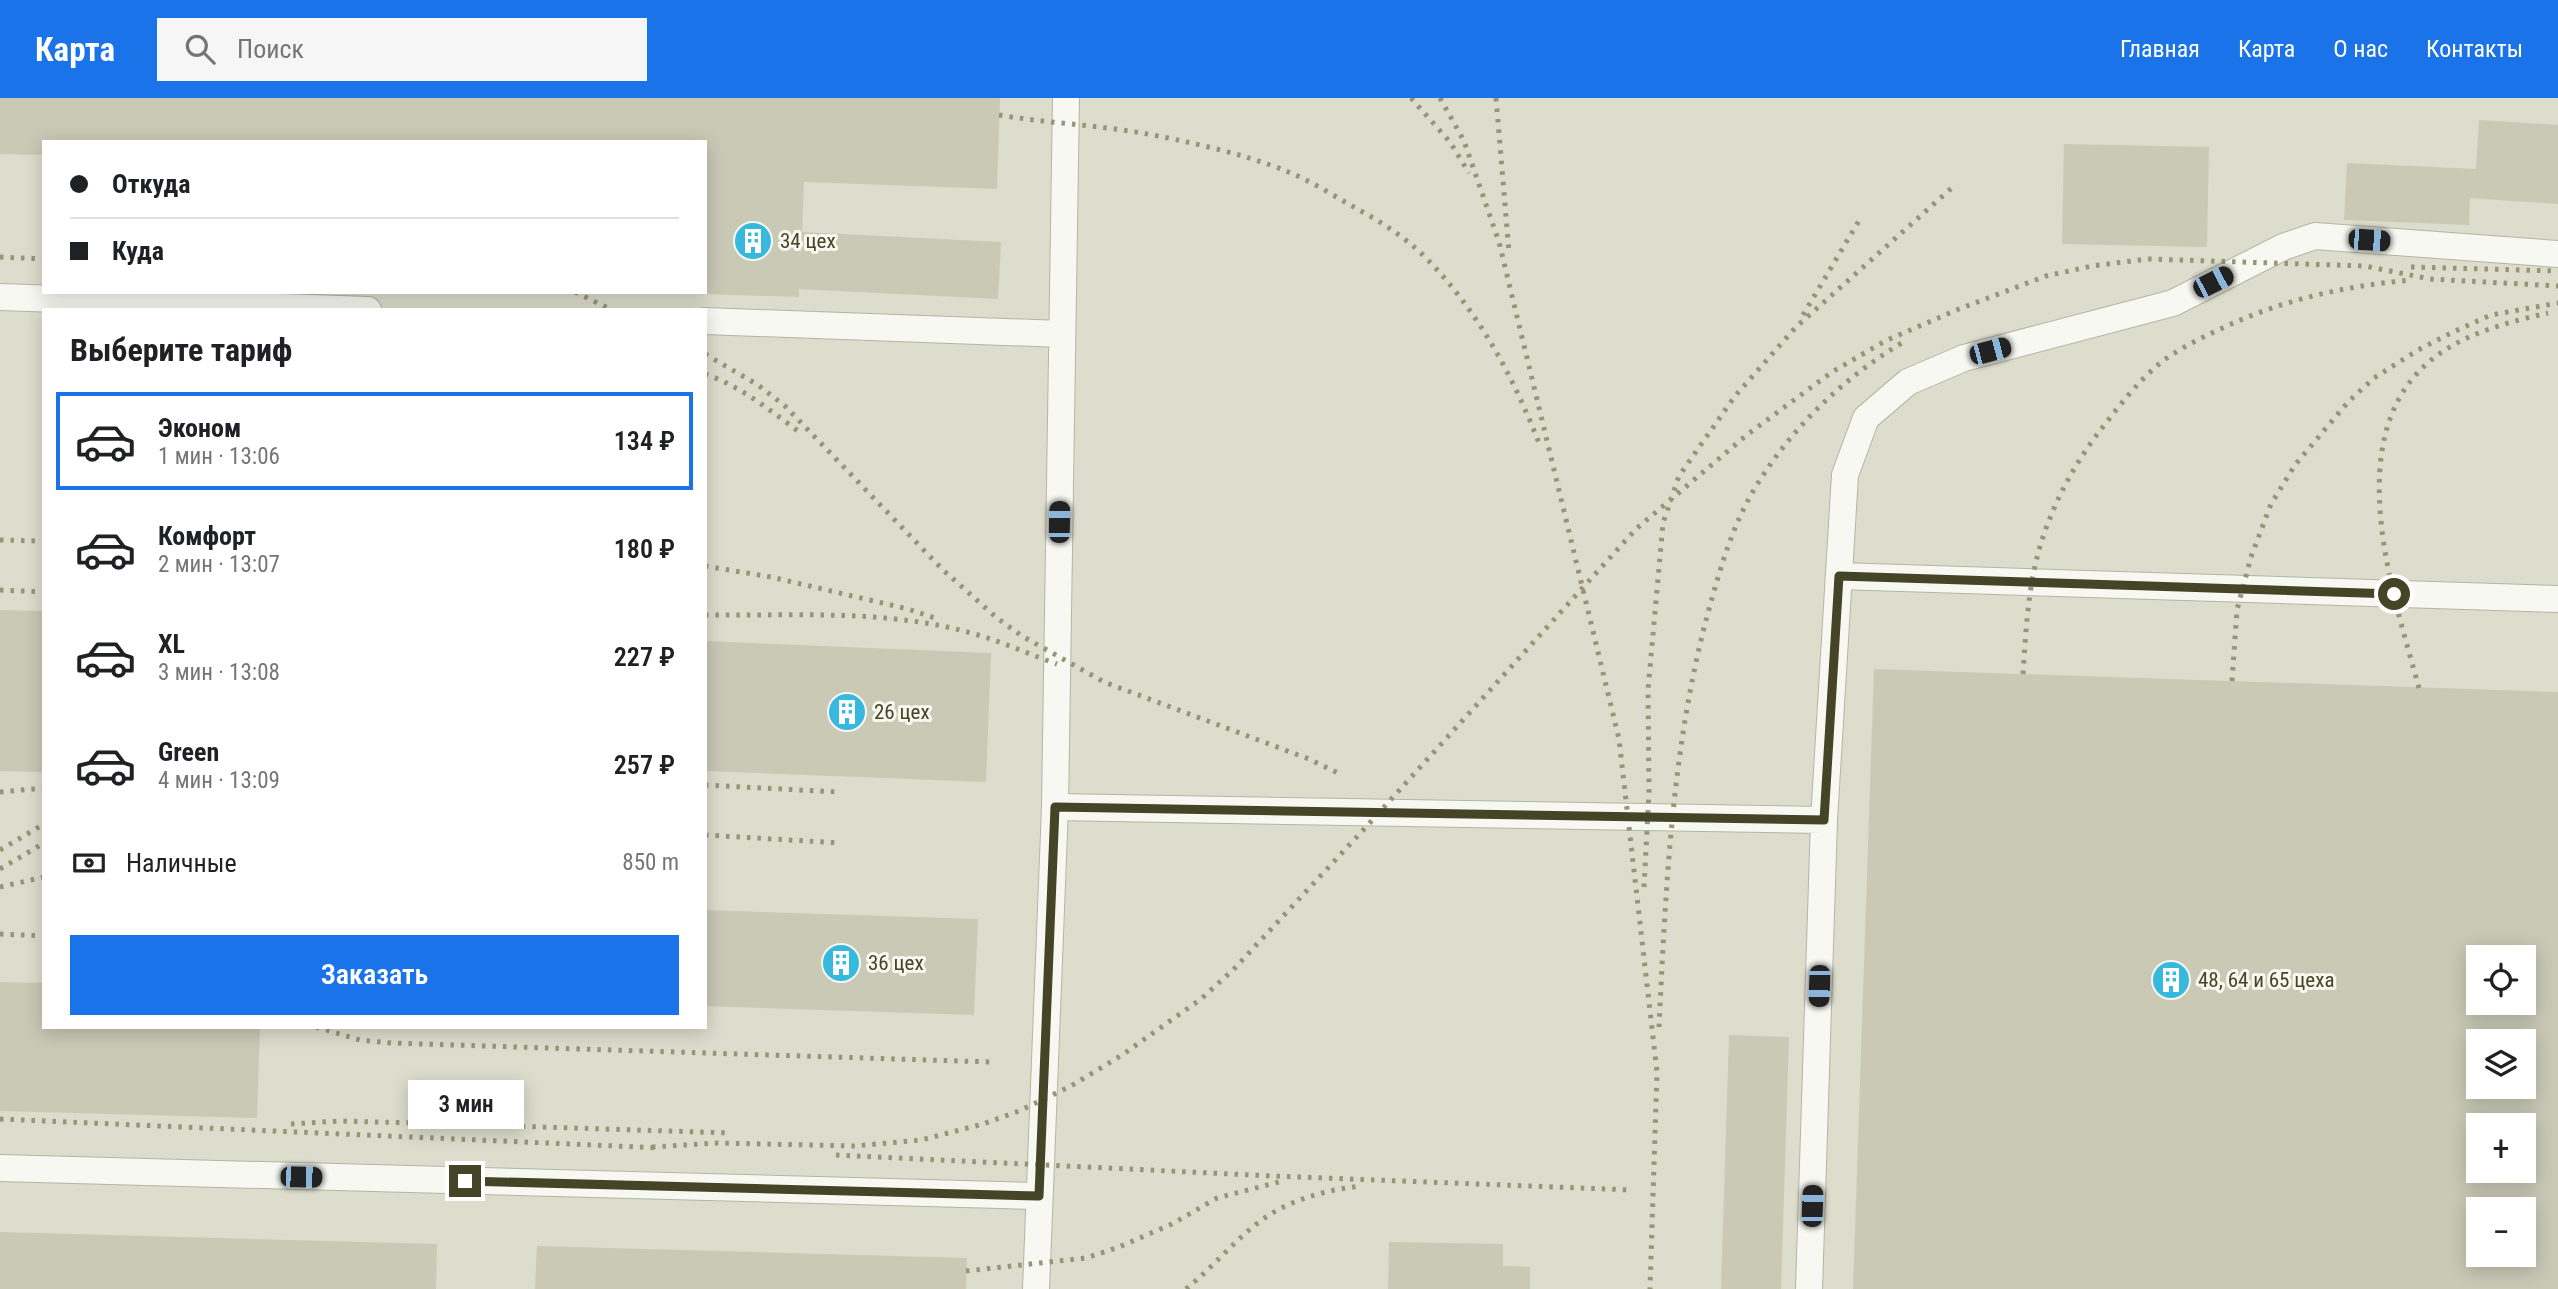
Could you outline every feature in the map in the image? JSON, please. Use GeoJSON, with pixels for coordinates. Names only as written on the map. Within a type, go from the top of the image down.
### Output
{"type":"FeatureCollection","features":[{"type":"Feature","properties":{"kind":"lane"},"geometry":{"type":"LineString","coordinates":[[1035,1289],[1055,807],[1066,98]]}},
{"type":"Feature","properties":{"kind":"lane"},"geometry":{"type":"LineString","coordinates":[[1809,1289],[1824,820],[1845,475],[1866,418],[1908,382],[1964,358],[2173,303],[2283,247],[2315,236],[2558,254]]}},
{"type":"Feature","properties":{"kind":"lane"},"geometry":{"type":"LineString","coordinates":[[0,297],[311,308]]}},
{"type":"Feature","properties":{"kind":"lane"},"geometry":{"type":"LineString","coordinates":[[707,321],[1062,334]]}},
{"type":"Feature","properties":{"kind":"lane"},"geometry":{"type":"LineString","coordinates":[[1839,576],[2558,599]]}},
{"type":"Feature","properties":{"kind":"lane"},"geometry":{"type":"LineString","coordinates":[[1055,807],[1824,820]]}},
{"type":"Feature","properties":{"kind":"lane"},"geometry":{"type":"LineString","coordinates":[[0,1168],[1039,1196]]}},
{"type":"Feature","properties":{"kind":"shaded area"},"geometry":{"type":"Polygon","coordinates":[[[0,98],[2558,98],[2558,1289],[0,1289],[0,98]]]}},
{"type":"Feature","properties":{"kind":"building","name":"34 цех"},"geometry":{"type":"Polygon","coordinates":[[[0,98],[1000,98],[997,189],[804,182],[802,232],[1001,242],[998,299],[799,289],[799,297],[705,294],[707,140],[42,140],[42,155],[0,154],[0,98]]]}},
{"type":"Feature","properties":{"kind":"building"},"geometry":{"type":"Polygon","coordinates":[[[2479,120],[2558,125],[2558,204],[2470,198],[2469,225],[2344,220],[2347,163],[2476,169],[2479,120]]]}},
{"type":"Feature","properties":{"kind":"building"},"geometry":{"type":"Polygon","coordinates":[[[2064,144],[2209,147],[2207,247],[2062,244],[2064,144]]]}},
{"type":"Feature","properties":{"kind":"building"},"geometry":{"type":"Polygon","coordinates":[[[0,610],[42,611],[42,772],[0,771],[0,610]]]}},
{"type":"Feature","properties":{"kind":"building","name":"26 цех"},"geometry":{"type":"Polygon","coordinates":[[[707,641],[991,653],[986,782],[707,771],[707,641]]]}},
{"type":"Feature","properties":{"kind":"building","name":"48, 64 и 65 цеха"},"geometry":{"type":"Polygon","coordinates":[[[1874,669],[2558,692],[2558,1289],[1853,1289],[1874,669]]]}},
{"type":"Feature","properties":{"kind":"building","name":"36 цех"},"geometry":{"type":"Polygon","coordinates":[[[707,910],[978,919],[974,1015],[707,1006],[707,910]]]}},
{"type":"Feature","properties":{"kind":"building"},"geometry":{"type":"Polygon","coordinates":[[[0,982],[42,983],[42,1029],[260,1029],[257,1118],[0,1111],[0,982]]]}},
{"type":"Feature","properties":{"kind":"building"},"geometry":{"type":"Polygon","coordinates":[[[1729,1035],[1789,1037],[1781,1289],[1721,1289],[1729,1035]]]}},
{"type":"Feature","properties":{"kind":"building"},"geometry":{"type":"Polygon","coordinates":[[[0,1232],[437,1244],[436,1289],[0,1289],[0,1232]]]}},
{"type":"Feature","properties":{"kind":"building"},"geometry":{"type":"Polygon","coordinates":[[[1389,1242],[1503,1244],[1503,1266],[1530,1267],[1530,1289],[1388,1289],[1389,1242]]]}},
{"type":"Feature","properties":{"kind":"building"},"geometry":{"type":"Polygon","coordinates":[[[537,1246],[967,1258],[966,1289],[535,1289],[537,1246]]]}},
{"type":"Feature","properties":{"kind":"railway"},"geometry":{"type":"LineString","coordinates":[[1411,98],[1450,142],[1469,173]]}},
{"type":"Feature","properties":{"kind":"railway"},"geometry":{"type":"LineString","coordinates":[[1440,98],[1464,141],[1499,242],[1619,739],[1657,1072],[1650,1289]]}},
{"type":"Feature","properties":{"kind":"railway"},"geometry":{"type":"LineString","coordinates":[[1496,98],[1509,252]]}},
{"type":"Feature","properties":{"kind":"railway"},"geometry":{"type":"LineString","coordinates":[[999,115],[1142,133],[1234,154],[1295,175],[1371,217],[1418,250],[1462,300],[1505,368],[1539,443]]}},
{"type":"Feature","properties":{"kind":"railway"},"geometry":{"type":"LineString","coordinates":[[1644,887],[1649,792],[1648,690],[1663,523],[1679,476],[1735,396],[1796,327],[1955,185]]}},
{"type":"Feature","properties":{"kind":"railway"},"geometry":{"type":"LineString","coordinates":[[1803,315],[1860,219]]}},
{"type":"Feature","properties":{"kind":"railway"},"geometry":{"type":"LineString","coordinates":[[0,257],[42,259]]}},
{"type":"Feature","properties":{"kind":"railway"},"geometry":{"type":"LineString","coordinates":[[652,1147],[718,1143],[855,1146],[921,1140],[983,1124],[1019,1111],[1071,1086],[1122,1055],[1201,999],[1233,970],[1636,529],[1748,434],[1832,372],[1885,341],[2046,276],[2092,266],[2148,259],[2365,266],[2430,279],[2558,286]]}},
{"type":"Feature","properties":{"kind":"railway"},"geometry":{"type":"LineString","coordinates":[[2411,267],[2558,271]]}},
{"type":"Feature","properties":{"kind":"railway"},"geometry":{"type":"LineString","coordinates":[[2023,674],[2033,575],[2053,511],[2068,480],[2095,437],[2145,377],[2185,346],[2262,312],[2335,291],[2412,280]]}},
{"type":"Feature","properties":{"kind":"railway"},"geometry":{"type":"LineString","coordinates":[[579,294],[608,308]]}},
{"type":"Feature","properties":{"kind":"railway"},"geometry":{"type":"LineString","coordinates":[[2232,681],[2237,610],[2251,557],[2271,504],[2295,465],[2348,402],[2374,378],[2453,332],[2491,315],[2558,303]]}},
{"type":"Feature","properties":{"kind":"railway"},"geometry":{"type":"LineString","coordinates":[[2419,688],[2397,608],[2381,517],[2380,473],[2386,431],[2402,393],[2430,361],[2471,336],[2517,320],[2548,313]]}},
{"type":"Feature","properties":{"kind":"railway"},"geometry":{"type":"LineString","coordinates":[[1659,1027],[1668,866],[1679,759],[1698,654],[1729,543],[1755,488],[1802,425],[1840,388],[1905,341]]}},
{"type":"Feature","properties":{"kind":"railway"},"geometry":{"type":"LineString","coordinates":[[707,355],[758,385],[785,406],[943,570],[997,618],[1022,636],[1104,682],[1309,759],[1340,774]]}},
{"type":"Feature","properties":{"kind":"railway"},"geometry":{"type":"LineString","coordinates":[[707,375],[744,392],[802,434]]}},
{"type":"Feature","properties":{"kind":"railway"},"geometry":{"type":"LineString","coordinates":[[0,540],[39,541]]}},
{"type":"Feature","properties":{"kind":"railway"},"geometry":{"type":"LineString","coordinates":[[707,566],[771,577],[908,609],[935,618]]}},
{"type":"Feature","properties":{"kind":"railway"},"geometry":{"type":"LineString","coordinates":[[0,590],[42,592]]}},
{"type":"Feature","properties":{"kind":"railway"},"geometry":{"type":"LineString","coordinates":[[707,615],[839,615],[906,620],[982,636],[1057,664]]}},
{"type":"Feature","properties":{"kind":"railway"},"geometry":{"type":"LineString","coordinates":[[707,785],[838,792]]}},
{"type":"Feature","properties":{"kind":"railway"},"geometry":{"type":"LineString","coordinates":[[0,792],[42,788]]}},
{"type":"Feature","properties":{"kind":"railway"},"geometry":{"type":"LineString","coordinates":[[0,850],[42,825]]}},
{"type":"Feature","properties":{"kind":"railway"},"geometry":{"type":"LineString","coordinates":[[707,835],[841,843]]}},
{"type":"Feature","properties":{"kind":"railway"},"geometry":{"type":"LineString","coordinates":[[0,869],[42,844]]}},
{"type":"Feature","properties":{"kind":"railway"},"geometry":{"type":"LineString","coordinates":[[0,887],[42,877]]}},
{"type":"Feature","properties":{"kind":"railway"},"geometry":{"type":"LineString","coordinates":[[0,934],[42,936]]}},
{"type":"Feature","properties":{"kind":"railway"},"geometry":{"type":"LineString","coordinates":[[323,1029],[360,1040],[391,1043],[991,1062]]}},
{"type":"Feature","properties":{"kind":"railway"},"geometry":{"type":"LineString","coordinates":[[0,1119],[661,1148]]}},
{"type":"Feature","properties":{"kind":"railway"},"geometry":{"type":"LineString","coordinates":[[291,1124],[340,1121],[731,1133]]}},
{"type":"Feature","properties":{"kind":"railway"},"geometry":{"type":"LineString","coordinates":[[836,1155],[1632,1190]]}},
{"type":"Feature","properties":{"kind":"railway"},"geometry":{"type":"LineString","coordinates":[[966,1271],[1086,1258],[1172,1224],[1217,1198],[1279,1182]]}},
{"type":"Feature","properties":{"kind":"railway"},"geometry":{"type":"LineString","coordinates":[[1186,1289],[1270,1214],[1307,1197],[1361,1186]]}},
{"type":"Feature","properties":{"kind":"place","name":"34 цех"},"geometry":{"type":"Point","coordinates":[753,241]}},
{"type":"Feature","properties":{"kind":"place","name":"26 цех"},"geometry":{"type":"Point","coordinates":[847,712]}},
{"type":"Feature","properties":{"kind":"place","name":"36 цех"},"geometry":{"type":"Point","coordinates":[841,963]}},
{"type":"Feature","properties":{"kind":"place","name":"48, 64 и 65 цеха"},"geometry":{"type":"Point","coordinates":[2171,980]}},
{"type":"Feature","properties":{"kind":"route"},"geometry":{"type":"LineString","coordinates":[[465,1181],[1039,1196],[1055,807],[1824,820],[1839,576],[2394,594]]}}]}
